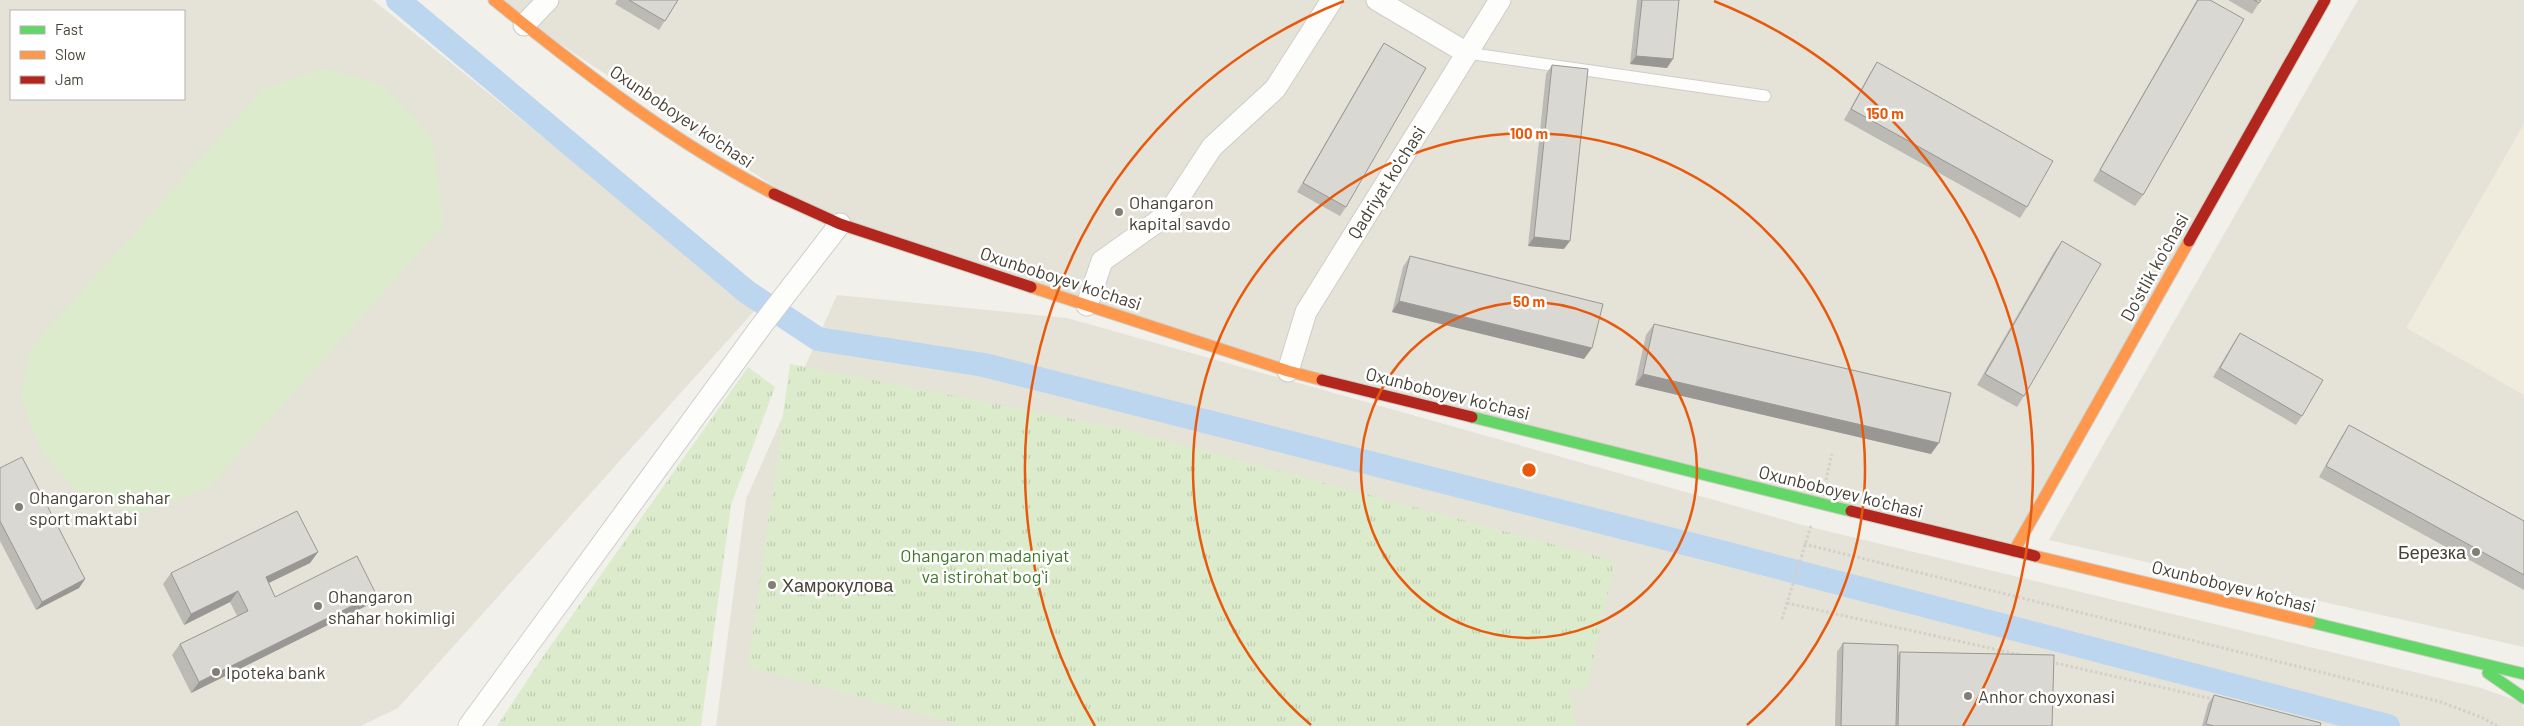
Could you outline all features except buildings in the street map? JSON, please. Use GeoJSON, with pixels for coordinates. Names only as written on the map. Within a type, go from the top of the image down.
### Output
{"type":"FeatureCollection","features":[{"type":"Feature","properties":{"kind":"main road","name":"Oxunboboyev ko'chasi"},"geometry":{"type":"LineString","coordinates":[[494,0],[524,25],[710,160],[787,202],[840,224],[1288,372],[2014,551],[2524,674]]}},
{"type":"Feature","properties":{"kind":"main road","name":"Do'stlik ko'chasi"},"geometry":{"type":"LineString","coordinates":[[2014,551],[2325,0]]}},
{"type":"Feature","properties":{"kind":"main road","name":"Oxunboboyev ko'chasi"},"geometry":{"type":"LineString","coordinates":[[2460,659],[2503,682],[2524,698]]}},
{"type":"Feature","properties":{"kind":"street"},"geometry":{"type":"LineString","coordinates":[[524,25],[548,0]]}},
{"type":"Feature","properties":{"kind":"street"},"geometry":{"type":"LineString","coordinates":[[1087,305],[1102,261],[1168,214],[1212,147],[1275,89],[1332,0]]}},
{"type":"Feature","properties":{"kind":"street"},"geometry":{"type":"LineString","coordinates":[[1377,0],[1467,53]]}},
{"type":"Feature","properties":{"kind":"street","name":"Qadriyat ko'chasi"},"geometry":{"type":"LineString","coordinates":[[1288,372],[1306,312],[1500,0]]}},
{"type":"Feature","properties":{"kind":"street"},"geometry":{"type":"LineString","coordinates":[[469,726],[762,325],[840,224]]}},
{"type":"Feature","properties":{"kind":"lane"},"geometry":{"type":"LineString","coordinates":[[1467,53],[1765,96]]}},
{"type":"Feature","properties":{"kind":"path"},"geometry":{"type":"LineString","coordinates":[[1782,619],[1810,527]]}},
{"type":"Feature","properties":{"kind":"path"},"geometry":{"type":"LineString","coordinates":[[1804,544],[2441,702],[2483,718],[2497,726]]}},
{"type":"Feature","properties":{"kind":"path"},"geometry":{"type":"LineString","coordinates":[[1787,603],[2027,657]]}},
{"type":"Feature","properties":{"kind":"path"},"geometry":{"type":"LineString","coordinates":[[2046,661],[2218,701]]}},
{"type":"Feature","properties":{"kind":"shaded area"},"geometry":{"type":"Polygon","coordinates":[[[0,0],[373,0],[756,309],[398,708],[361,726],[0,726],[0,0]]]}},
{"type":"Feature","properties":{"kind":"shaded area"},"geometry":{"type":"Polygon","coordinates":[[[494,0],[2325,0],[2014,551],[1288,371],[817,215],[494,0]]]}},
{"type":"Feature","properties":{"kind":"shaded area"},"geometry":{"type":"Polygon","coordinates":[[[2358,0],[2524,0],[2524,647],[2049,540],[2358,0]]]}},
{"type":"Feature","properties":{"kind":"shaded area"},"geometry":{"type":"Polygon","coordinates":[[[2524,124],[2524,395],[2406,328],[2524,124]]]}},
{"type":"Feature","properties":{"kind":"shaded area"},"geometry":{"type":"Polygon","coordinates":[[[837,295],[1067,318],[1810,527],[2481,688],[2521,702],[2524,710],[2524,726],[716,726],[746,499],[837,295]]]}},
{"type":"Feature","properties":{"kind":"green space"},"geometry":{"type":"Polygon","coordinates":[[[325,68],[383,86],[432,138],[444,225],[209,487],[137,514],[79,494],[40,449],[21,396],[30,350],[262,90],[325,68]]]}},
{"type":"Feature","properties":{"kind":"green space","name":"Ohangaron madaniyat va istirohat bogʻi"},"geometry":{"type":"Polygon","coordinates":[[[790,364],[1124,429],[1615,561],[1586,691],[1569,688],[1576,726],[955,726],[955,723],[748,667],[790,364]]]}},
{"type":"Feature","properties":{"kind":"green space"},"geometry":{"type":"Polygon","coordinates":[[[748,367],[775,387],[731,505],[701,726],[497,726],[542,658],[748,367]]]}},
{"type":"Feature","properties":{"kind":"waterway"},"geometry":{"type":"LineString","coordinates":[[398,0],[747,292],[818,339],[984,365],[1728,554],[2388,726]]}},
{"type":"Feature","properties":{"kind":"traffic: fast"},"geometry":{"type":"LineString","coordinates":[[1472,417],[1851,511]]}},
{"type":"Feature","properties":{"kind":"traffic: fast"},"geometry":{"type":"LineString","coordinates":[[2310,622],[2524,674]]}},
{"type":"Feature","properties":{"kind":"traffic: fast"},"geometry":{"type":"LineString","coordinates":[[2488,673],[2524,698]]}},
{"type":"Feature","properties":{"kind":"traffic: slow"},"geometry":{"type":"LineString","coordinates":[[494,0],[629,104],[700,152],[774,194]]}},
{"type":"Feature","properties":{"kind":"traffic: slow"},"geometry":{"type":"LineString","coordinates":[[2014,551],[2189,241]]}},
{"type":"Feature","properties":{"kind":"traffic: slow"},"geometry":{"type":"LineString","coordinates":[[1031,287],[1288,371],[1322,380]]}},
{"type":"Feature","properties":{"kind":"traffic: slow"},"geometry":{"type":"LineString","coordinates":[[2035,556],[2310,622]]}},
{"type":"Feature","properties":{"kind":"traffic: jam"},"geometry":{"type":"LineString","coordinates":[[2189,241],[2325,0]]}},
{"type":"Feature","properties":{"kind":"traffic: jam"},"geometry":{"type":"LineString","coordinates":[[774,194],[840,224],[1031,287]]}},
{"type":"Feature","properties":{"kind":"traffic: jam"},"geometry":{"type":"LineString","coordinates":[[1322,380],[1472,417]]}},
{"type":"Feature","properties":{"kind":"traffic: jam"},"geometry":{"type":"LineString","coordinates":[[1851,511],[2035,556]]}},
{"type":"Feature","properties":{"kind":"place","name":"Ohangaron kapital savdo"},"geometry":{"type":"Point","coordinates":[1119,212]}},
{"type":"Feature","properties":{"kind":"place","name":"Ohangaron shahar sport maktabi"},"geometry":{"type":"Point","coordinates":[19,507]}},
{"type":"Feature","properties":{"kind":"place","name":"Березка"},"geometry":{"type":"Point","coordinates":[2476,552]}},
{"type":"Feature","properties":{"kind":"place","name":"Хамрокулова"},"geometry":{"type":"Point","coordinates":[772,585]}},
{"type":"Feature","properties":{"kind":"place","name":"Ohangaron shahar hokimligi"},"geometry":{"type":"Point","coordinates":[318,606]}},
{"type":"Feature","properties":{"kind":"place","name":"Ipoteka bank"},"geometry":{"type":"Point","coordinates":[216,672]}},
{"type":"Feature","properties":{"kind":"place","name":"Anhor choyxonasi"},"geometry":{"type":"Point","coordinates":[1968,696]}}]}
